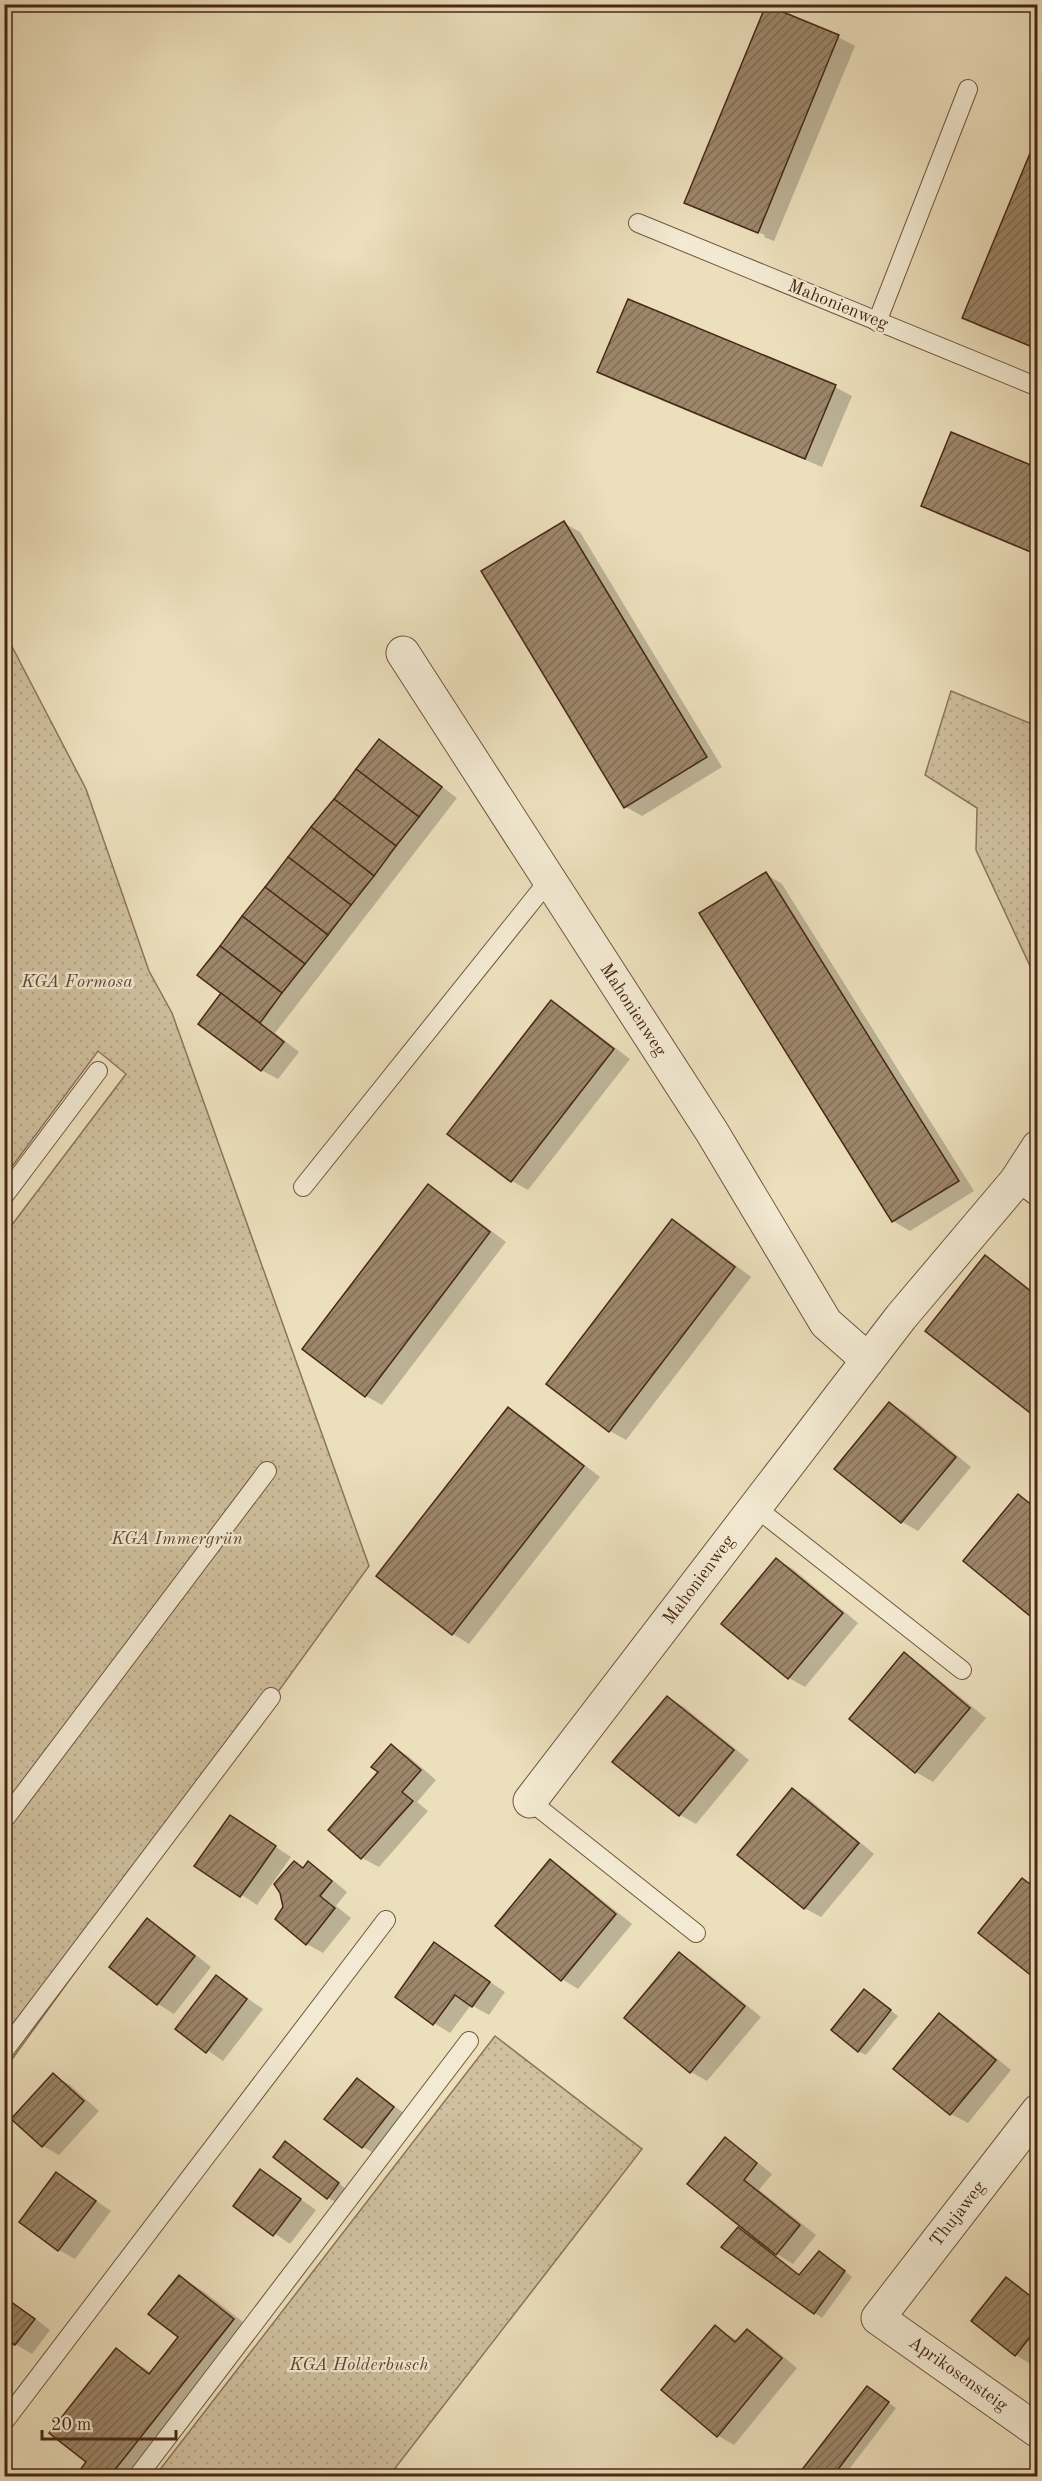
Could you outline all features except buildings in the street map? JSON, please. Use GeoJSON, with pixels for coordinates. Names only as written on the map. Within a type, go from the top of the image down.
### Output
{"type":"FeatureCollection","features":[{"type":"Feature","properties":{"kind":"street","name":"Mahonienweg"},"geometry":{"type":"LineString","coordinates":[[403,653],[712,1132],[826,1323],[868,1360]]}},
{"type":"Feature","properties":{"kind":"street","name":"Mahonienweg"},"geometry":{"type":"LineString","coordinates":[[530,1801],[900,1317],[1027,1190],[1038,1147]]}},
{"type":"Feature","properties":{"kind":"street","name":"Thujaweg"},"geometry":{"type":"LineString","coordinates":[[878,2318],[1038,2111]]}},
{"type":"Feature","properties":{"kind":"street","name":"Aprikosensteig"},"geometry":{"type":"LineString","coordinates":[[878,2318],[1038,2431]]}},
{"type":"Feature","properties":{"kind":"lane"},"geometry":{"type":"LineString","coordinates":[[877,322],[968,89]]}},
{"type":"Feature","properties":{"kind":"lane","name":"Mahonienweg"},"geometry":{"type":"LineString","coordinates":[[639,223],[1038,387]]}},
{"type":"Feature","properties":{"kind":"lane"},"geometry":{"type":"LineString","coordinates":[[303,1187],[549,880]]}},
{"type":"Feature","properties":{"kind":"lane"},"geometry":{"type":"LineString","coordinates":[[4,1196],[98,1071]]}},
{"type":"Feature","properties":{"kind":"lane"},"geometry":{"type":"LineString","coordinates":[[4,1820],[267,1471]]}},
{"type":"Feature","properties":{"kind":"lane"},"geometry":{"type":"LineString","coordinates":[[755,1507],[963,1670]]}},
{"type":"Feature","properties":{"kind":"lane"},"geometry":{"type":"LineString","coordinates":[[4,2051],[271,1697]]}},
{"type":"Feature","properties":{"kind":"lane"},"geometry":{"type":"LineString","coordinates":[[530,1801],[696,1933]]}},
{"type":"Feature","properties":{"kind":"lane"},"geometry":{"type":"LineString","coordinates":[[4,2422],[386,1920]]}},
{"type":"Feature","properties":{"kind":"lane"},"geometry":{"type":"LineString","coordinates":[[138,2476],[469,2042]]}},
{"type":"Feature","properties":{"kind":"green space","name":"KGA Immergrün"},"geometry":{"type":"Polygon","coordinates":[[[6,635],[86,789],[149,971],[172,1013],[369,1566],[5,2069],[5,1234],[126,1074],[98,1051],[5,1176],[4,637],[6,635]]]}},
{"type":"Feature","properties":{"kind":"green space"},"geometry":{"type":"Polygon","coordinates":[[[951,691],[1037,726],[1037,981],[976,850],[977,808],[925,775],[951,691]]]}},
{"type":"Feature","properties":{"kind":"green space","name":"KGA Holderbusch"},"geometry":{"type":"Polygon","coordinates":[[[495,2036],[642,2149],[389,2476],[155,2476],[495,2036]]]}},
{"type":"Feature","properties":{"kind":"park label","name":"KGA Formosa"},"geometry":{"type":"Point","coordinates":[77,982]}}]}
